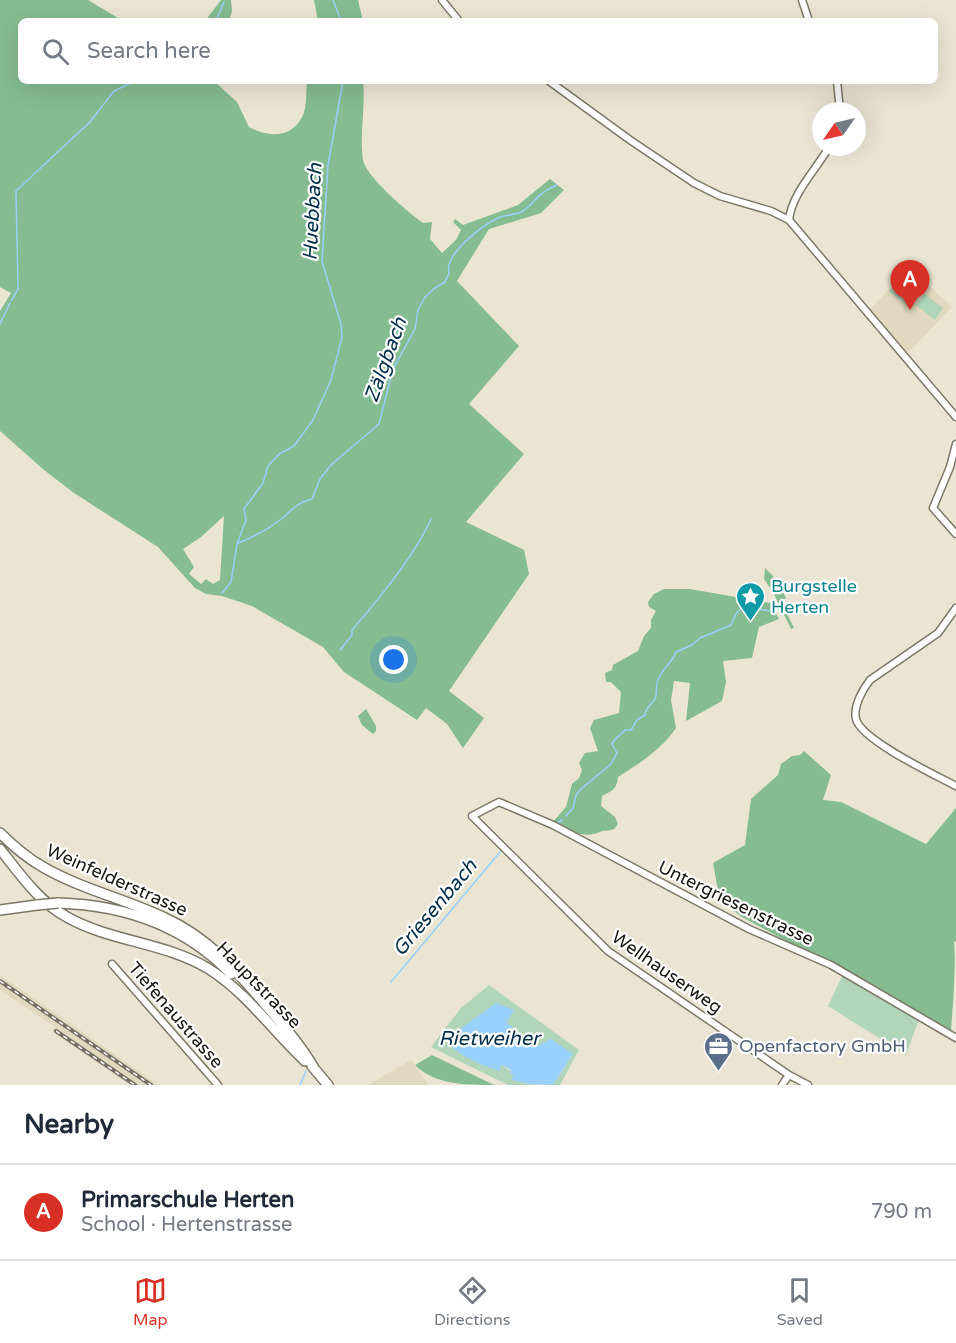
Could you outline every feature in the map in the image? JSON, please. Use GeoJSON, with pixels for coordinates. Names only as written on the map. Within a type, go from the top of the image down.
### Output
{"type":"FeatureCollection","features":[{"type":"Feature","properties":{"kind":"main road","name":"Weinfelderstrasse"},"geometry":{"type":"LineString","coordinates":[[0,833],[28,858],[43,867],[79,884],[166,918],[203,940],[239,974],[285,1027],[314,1068]]}},
{"type":"Feature","properties":{"kind":"main road"},"geometry":{"type":"LineString","coordinates":[[0,849],[37,894],[66,916],[103,931],[167,950],[208,969],[225,980],[314,1068],[328,1085]]}},
{"type":"Feature","properties":{"kind":"main road","name":"Hauptstrasse"},"geometry":{"type":"LineString","coordinates":[[0,910],[58,903],[103,907],[141,916],[179,933],[211,955],[243,986],[314,1068]]}},
{"type":"Feature","properties":{"kind":"street"},"geometry":{"type":"LineString","coordinates":[[442,0],[457,18]]}},
{"type":"Feature","properties":{"kind":"street"},"geometry":{"type":"LineString","coordinates":[[802,0],[808,18]]}},
{"type":"Feature","properties":{"kind":"street"},"geometry":{"type":"LineString","coordinates":[[553,84],[694,183],[720,196],[771,211],[789,220],[956,417]]}},
{"type":"Feature","properties":{"kind":"street"},"geometry":{"type":"LineString","coordinates":[[837,84],[839,102]]}},
{"type":"Feature","properties":{"kind":"street"},"geometry":{"type":"LineString","coordinates":[[789,220],[790,212],[823,156]]}},
{"type":"Feature","properties":{"kind":"street"},"geometry":{"type":"LineString","coordinates":[[956,444],[950,467],[933,508],[956,534]]}},
{"type":"Feature","properties":{"kind":"street"},"geometry":{"type":"LineString","coordinates":[[956,608],[938,633],[870,680],[864,688],[856,709],[856,720],[865,733],[879,743],[956,786]]}},
{"type":"Feature","properties":{"kind":"street","name":"Untergriesenstrasse"},"geometry":{"type":"LineString","coordinates":[[472,816],[499,802],[559,828],[749,928],[831,965],[956,1038]]}},
{"type":"Feature","properties":{"kind":"street","name":"Wellhauserweg"},"geometry":{"type":"LineString","coordinates":[[472,816],[608,951],[789,1075],[808,1085]]}},
{"type":"Feature","properties":{"kind":"street","name":"Tiefenaustrasse"},"geometry":{"type":"LineString","coordinates":[[112,964],[218,1085]]}},
{"type":"Feature","properties":{"kind":"street"},"geometry":{"type":"LineString","coordinates":[[782,1085],[789,1075]]}},
{"type":"Feature","properties":{"kind":"shaded area"},"geometry":{"type":"Polygon","coordinates":[[[909,267],[952,307],[904,357],[867,313],[909,267]]]}},
{"type":"Feature","properties":{"kind":"shaded area"},"geometry":{"type":"Polygon","coordinates":[[[0,975],[159,1085],[130,1085],[52,1032],[55,1027],[0,990],[0,975]]]}},
{"type":"Feature","properties":{"kind":"shaded area"},"geometry":{"type":"Polygon","coordinates":[[[411,1060],[429,1085],[368,1085],[411,1060]]]}},
{"type":"Feature","properties":{"kind":"green space"},"geometry":{"type":"Polygon","coordinates":[[[0,0],[88,0],[118,18],[18,18],[18,84],[217,84],[237,102],[249,127],[264,133],[280,134],[299,123],[305,107],[307,84],[363,84],[362,150],[366,167],[380,185],[408,211],[423,223],[432,222],[430,239],[442,253],[456,240],[461,230],[453,222],[455,219],[463,225],[518,205],[550,179],[564,190],[541,213],[489,229],[457,281],[519,346],[469,404],[524,454],[466,522],[524,550],[529,574],[449,691],[484,718],[463,748],[447,724],[426,708],[417,720],[344,672],[323,647],[252,606],[222,596],[206,594],[195,588],[158,547],[74,493],[0,431],[0,311],[11,293],[0,287],[0,0]],[[224,516],[201,537],[183,549],[194,567],[189,574],[201,584],[206,579],[213,584],[220,580],[224,516]]]}},
{"type":"Feature","properties":{"kind":"green space"},"geometry":{"type":"Polygon","coordinates":[[[221,0],[231,0],[230,18],[207,18],[221,0]]]}},
{"type":"Feature","properties":{"kind":"green space"},"geometry":{"type":"Polygon","coordinates":[[[314,0],[358,0],[362,18],[317,18],[314,0]]]}},
{"type":"Feature","properties":{"kind":"green space"},"geometry":{"type":"Polygon","coordinates":[[[909,269],[925,284],[907,305],[889,291],[909,269]]]}},
{"type":"Feature","properties":{"kind":"green space"},"geometry":{"type":"Polygon","coordinates":[[[925,294],[943,308],[935,320],[916,305],[925,294]]]}},
{"type":"Feature","properties":{"kind":"green space"},"geometry":{"type":"Polygon","coordinates":[[[765,568],[776,579],[786,598],[781,601],[794,628],[791,629],[764,579],[765,568]]]}},
{"type":"Feature","properties":{"kind":"green space"},"geometry":{"type":"Polygon","coordinates":[[[664,589],[690,589],[770,603],[779,619],[759,627],[752,658],[723,661],[726,682],[722,701],[686,721],[690,683],[674,681],[671,700],[676,728],[657,749],[618,777],[613,789],[602,796],[601,806],[615,817],[618,824],[615,828],[588,835],[567,830],[552,823],[566,807],[572,784],[579,778],[582,770],[579,763],[585,753],[598,751],[590,728],[594,720],[619,713],[621,692],[611,682],[606,682],[605,673],[612,670],[613,665],[638,651],[644,636],[651,628],[651,620],[656,611],[649,607],[648,602],[654,594],[664,589]]]}},
{"type":"Feature","properties":{"kind":"green space"},"geometry":{"type":"Polygon","coordinates":[[[366,709],[376,726],[373,734],[362,725],[358,716],[366,709]]]}},
{"type":"Feature","properties":{"kind":"green space"},"geometry":{"type":"Polygon","coordinates":[[[804,751],[831,775],[823,800],[841,802],[926,844],[956,808],[956,941],[954,942],[951,1030],[742,917],[720,901],[713,863],[745,845],[751,799],[778,775],[781,764],[804,751]]]}},
{"type":"Feature","properties":{"kind":"green space"},"geometry":{"type":"Polygon","coordinates":[[[844,972],[919,1019],[906,1055],[828,1006],[844,972]]]}},
{"type":"Feature","properties":{"kind":"green space"},"geometry":{"type":"Polygon","coordinates":[[[489,985],[579,1050],[560,1085],[553,1085],[573,1054],[534,1049],[507,1022],[496,1003],[502,1065],[529,1084],[542,1085],[508,1085],[431,1047],[461,1008],[489,985]]]}},
{"type":"Feature","properties":{"kind":"green space"},"geometry":{"type":"Polygon","coordinates":[[[432,1055],[494,1085],[462,1084],[432,1077],[415,1065],[432,1055]]]}},
{"type":"Feature","properties":{"kind":"water","name":"Rietweiher"},"geometry":{"type":"Polygon","coordinates":[[[496,1003],[514,1010],[507,1022],[533,1048],[551,1039],[573,1054],[553,1085],[529,1084],[512,1080],[511,1070],[502,1065],[499,1071],[477,1062],[462,1055],[450,1045],[446,1039],[496,1003]]]}},
{"type":"Feature","properties":{"kind":"waterway","name":"Huebbach"},"geometry":{"type":"LineString","coordinates":[[333,0],[340,18]]}},
{"type":"Feature","properties":{"kind":"waterway"},"geometry":{"type":"LineString","coordinates":[[217,18],[224,2]]}},
{"type":"Feature","properties":{"kind":"waterway"},"geometry":{"type":"LineString","coordinates":[[65,145],[89,123],[114,91],[129,84]]}},
{"type":"Feature","properties":{"kind":"waterway","name":"Huebbach"},"geometry":{"type":"LineString","coordinates":[[222,593],[231,582],[237,544],[246,520],[244,509],[263,483],[268,466],[279,454],[294,446],[313,420],[331,380],[342,337],[341,324],[322,261],[328,165],[342,84]]}},
{"type":"Feature","properties":{"kind":"waterway"},"geometry":{"type":"LineString","coordinates":[[12,300],[18,289],[16,191],[64,146]]}},
{"type":"Feature","properties":{"kind":"waterway","name":"Zälgbach"},"geometry":{"type":"LineString","coordinates":[[238,543],[255,536],[298,505],[312,499],[320,479],[331,465],[379,424],[393,369],[415,329],[418,310],[425,297],[445,282],[452,258],[458,249],[474,234],[499,217],[523,211],[541,194],[557,185]]}},
{"type":"Feature","properties":{"kind":"waterway"},"geometry":{"type":"LineString","coordinates":[[0,324],[10,303]]}},
{"type":"Feature","properties":{"kind":"waterway"},"geometry":{"type":"LineString","coordinates":[[340,650],[352,635],[352,630],[406,562],[431,519]]}},
{"type":"Feature","properties":{"kind":"waterway","name":"Griesenbach"},"geometry":{"type":"LineString","coordinates":[[566,816],[573,808],[576,795],[581,789],[611,764],[617,753],[612,744],[614,741],[625,730],[631,730],[637,720],[645,715],[655,699],[657,682],[676,652],[692,645],[700,638],[731,625],[737,612],[746,606],[769,611]]}},
{"type":"Feature","properties":{"kind":"waterway"},"geometry":{"type":"LineString","coordinates":[[557,823],[562,820]]}},
{"type":"Feature","properties":{"kind":"waterway","name":"Griesenbach"},"geometry":{"type":"LineString","coordinates":[[391,982],[500,852]]}},
{"type":"Feature","properties":{"kind":"waterway","name":"Griesenbach"},"geometry":{"type":"LineString","coordinates":[[300,1085],[306,1071]]}},
{"type":"Feature","properties":{"kind":"railway"},"geometry":{"type":"LineString","coordinates":[[0,981],[151,1085]]}},
{"type":"Feature","properties":{"kind":"railway"},"geometry":{"type":"LineString","coordinates":[[56,1031],[135,1085]]}},
{"type":"Feature","properties":{"kind":"place","name":"Primarschule Herten"},"geometry":{"type":"Point","coordinates":[910,310]}},
{"type":"Feature","properties":{"kind":"place","name":"Burgstelle Herten"},"geometry":{"type":"Point","coordinates":[750,622]}},
{"type":"Feature","properties":{"kind":"place","name":"Openfactory GmbH"},"geometry":{"type":"Point","coordinates":[718,1072]}}]}
